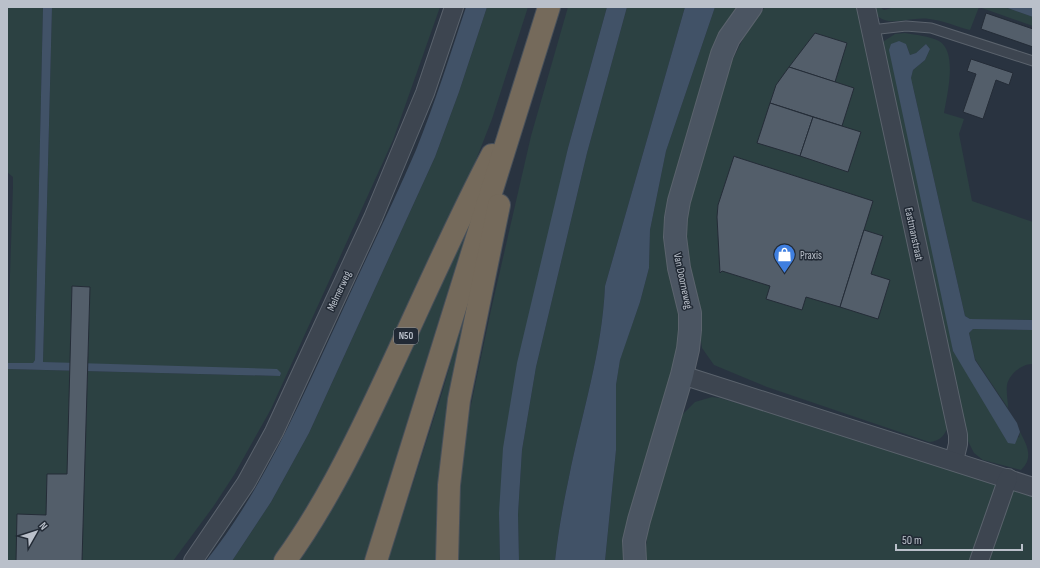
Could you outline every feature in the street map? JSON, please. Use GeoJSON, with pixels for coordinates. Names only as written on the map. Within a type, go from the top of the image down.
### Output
{"type":"FeatureCollection","features":[{"type":"Feature","properties":{"kind":"highway","name":"N50"},"geometry":{"type":"LineString","coordinates":[[376,561],[549,7]]}},
{"type":"Feature","properties":{"kind":"highway","name":"N50"},"geometry":{"type":"LineString","coordinates":[[285,561],[350,454],[433,279],[464,208],[518,106]]}},
{"type":"Feature","properties":{"kind":"highway","name":"N50"},"geometry":{"type":"LineString","coordinates":[[447,561],[449,484],[459,400],[490,256],[518,106]]}},
{"type":"Feature","properties":{"kind":"street","name":"Melmerweg"},"geometry":{"type":"LineString","coordinates":[[193,561],[246,483],[274,432],[372,218],[425,93],[454,7]]}},
{"type":"Feature","properties":{"kind":"street","name":"Van Doorneweg"},"geometry":{"type":"LineString","coordinates":[[635,561],[634,541],[639,520],[682,375],[690,330],[690,313],[676,252],[675,237],[679,201],[722,54],[729,38],[751,7]]}},
{"type":"Feature","properties":{"kind":"street","name":"Eastmanstraat"},"geometry":{"type":"LineString","coordinates":[[866,7],[958,435],[958,444],[954,461]]}},
{"type":"Feature","properties":{"kind":"street"},"geometry":{"type":"LineString","coordinates":[[682,375],[1033,486]]}},
{"type":"Feature","properties":{"kind":"street"},"geometry":{"type":"LineString","coordinates":[[979,561],[1008,478]]}},
{"type":"Feature","properties":{"kind":"lane"},"geometry":{"type":"LineString","coordinates":[[871,30],[906,26],[931,28],[1033,61]]}},
{"type":"Feature","properties":{"kind":"green space"},"geometry":{"type":"Polygon","coordinates":[[[7,7],[43,7],[35,360],[33,363],[7,363],[13,177],[7,172],[7,7]]]}},
{"type":"Feature","properties":{"kind":"green space"},"geometry":{"type":"Polygon","coordinates":[[[52,7],[440,7],[393,140],[271,409],[234,475],[213,507],[173,561],[7,561],[7,369],[281,375],[43,362],[52,7]]]}},
{"type":"Feature","properties":{"kind":"green space"},"geometry":{"type":"Polygon","coordinates":[[[487,7],[528,7],[492,119],[467,183],[405,325],[280,561],[232,561],[271,502],[309,433],[435,157],[459,92],[487,7]]]}},
{"type":"Feature","properties":{"kind":"green space"},"geometry":{"type":"Polygon","coordinates":[[[568,7],[607,7],[568,148],[499,513],[500,561],[458,561],[457,520],[464,438],[491,310],[531,136],[568,7]]]}},
{"type":"Feature","properties":{"kind":"green space"},"geometry":{"type":"Polygon","coordinates":[[[627,7],[685,7],[605,286],[596,359],[574,453],[559,530],[555,561],[519,561],[518,514],[522,450],[536,367],[587,153],[627,7]]]}},
{"type":"Feature","properties":{"kind":"green space"},"geometry":{"type":"Polygon","coordinates":[[[715,7],[739,7],[669,195],[679,311],[679,342],[626,561],[605,561],[616,450],[616,385],[620,359],[640,302],[649,268],[650,230],[666,151],[715,7]]]}},
{"type":"Feature","properties":{"kind":"green space"},"geometry":{"type":"Polygon","coordinates":[[[765,7],[862,7],[949,424],[940,439],[929,442],[767,387],[714,365],[702,348],[685,235],[688,202],[731,63],[746,33],[765,7]]]}},
{"type":"Feature","properties":{"kind":"green space"},"geometry":{"type":"Polygon","coordinates":[[[871,7],[880,7],[884,10],[895,7],[979,7],[970,30],[929,19],[889,21],[876,15],[871,7]]]}},
{"type":"Feature","properties":{"kind":"green space"},"geometry":{"type":"Polygon","coordinates":[[[979,7],[1005,7],[1033,17],[1033,26],[979,7]]]}},
{"type":"Feature","properties":{"kind":"green space"},"geometry":{"type":"Polygon","coordinates":[[[905,33],[935,39],[945,47],[948,54],[950,74],[944,113],[964,119],[959,134],[972,201],[1033,222],[1033,320],[970,319],[965,316],[912,81],[953,351],[1019,438],[1020,432],[1028,451],[1027,461],[1021,470],[983,460],[974,453],[965,435],[881,43],[895,34],[905,33]],[[906,44],[911,77],[913,70],[925,60],[930,49],[926,44],[916,53],[910,55],[906,44]]]}},
{"type":"Feature","properties":{"kind":"green space"},"geometry":{"type":"Polygon","coordinates":[[[459,233],[466,233],[364,561],[293,561],[459,233]]]}},
{"type":"Feature","properties":{"kind":"green space"},"geometry":{"type":"Polygon","coordinates":[[[476,274],[445,561],[388,561],[442,393],[476,274]]]}},
{"type":"Feature","properties":{"kind":"green space"},"geometry":{"type":"Polygon","coordinates":[[[973,329],[1033,330],[1033,364],[1021,367],[1010,377],[1007,385],[1008,408],[975,359],[969,333],[973,329]]]}},
{"type":"Feature","properties":{"kind":"green space"},"geometry":{"type":"Polygon","coordinates":[[[712,397],[720,398],[998,482],[970,561],[646,561],[649,518],[681,416],[695,402],[712,397]]]}},
{"type":"Feature","properties":{"kind":"green space"},"geometry":{"type":"Polygon","coordinates":[[[1012,489],[1033,494],[1033,561],[986,561],[1012,489]]]}},
{"type":"Feature","properties":{"kind":"water"},"geometry":{"type":"Polygon","coordinates":[[[43,7],[52,7],[43,362],[277,369],[281,373],[280,376],[7,369],[7,363],[33,363],[35,360],[43,7]]]}},
{"type":"Feature","properties":{"kind":"water"},"geometry":{"type":"Polygon","coordinates":[[[466,7],[487,7],[459,92],[435,157],[309,433],[271,502],[232,561],[206,561],[246,504],[280,444],[295,413],[416,150],[436,97],[466,7]]]}},
{"type":"Feature","properties":{"kind":"water"},"geometry":{"type":"Polygon","coordinates":[[[607,7],[627,7],[587,153],[536,367],[522,450],[518,514],[519,561],[500,561],[499,513],[503,448],[517,363],[568,148],[607,7]]]}},
{"type":"Feature","properties":{"kind":"water"},"geometry":{"type":"Polygon","coordinates":[[[685,7],[715,7],[666,151],[650,230],[649,268],[640,302],[620,360],[616,385],[616,450],[605,561],[555,561],[559,530],[574,453],[596,359],[605,286],[685,7]]]}},
{"type":"Feature","properties":{"kind":"water"},"geometry":{"type":"Polygon","coordinates":[[[1005,7],[1033,7],[1033,17],[1005,7]]]}},
{"type":"Feature","properties":{"kind":"water"},"geometry":{"type":"Polygon","coordinates":[[[899,41],[906,44],[910,55],[916,53],[926,44],[930,49],[925,60],[913,70],[911,78],[965,316],[970,319],[1033,320],[1033,330],[973,329],[969,333],[975,360],[1017,423],[1020,432],[1015,444],[1008,443],[953,351],[889,50],[891,44],[899,41]]]}},
{"type":"Feature","properties":{"kind":"building"},"geometry":{"type":"Polygon","coordinates":[[[986,13],[1033,29],[1033,47],[981,29],[986,13]]]}},
{"type":"Feature","properties":{"kind":"building"},"geometry":{"type":"Polygon","coordinates":[[[815,33],[847,43],[835,82],[789,67],[815,33]]]}},
{"type":"Feature","properties":{"kind":"building"},"geometry":{"type":"Polygon","coordinates":[[[971,59],[1013,73],[1009,85],[996,80],[983,119],[963,112],[976,74],[967,71],[971,59]]]}},
{"type":"Feature","properties":{"kind":"building"},"geometry":{"type":"Polygon","coordinates":[[[789,67],[854,88],[842,126],[770,103],[776,85],[789,67]]]}},
{"type":"Feature","properties":{"kind":"building"},"geometry":{"type":"Polygon","coordinates":[[[770,103],[813,117],[800,156],[757,143],[770,103]]]}},
{"type":"Feature","properties":{"kind":"building"},"geometry":{"type":"Polygon","coordinates":[[[813,117],[861,132],[848,172],[800,156],[813,117]]]}},
{"type":"Feature","properties":{"kind":"building"},"geometry":{"type":"Polygon","coordinates":[[[734,156],[873,201],[840,307],[806,297],[802,310],[766,299],[770,286],[722,271],[720,273],[717,217],[718,205],[734,156]]]}},
{"type":"Feature","properties":{"kind":"building"},"geometry":{"type":"Polygon","coordinates":[[[864,230],[883,236],[871,274],[890,280],[878,319],[840,307],[864,230]]]}},
{"type":"Feature","properties":{"kind":"building"},"geometry":{"type":"Polygon","coordinates":[[[72,286],[90,287],[82,561],[16,561],[17,514],[46,515],[47,474],[67,474],[72,286]]]}},
{"type":"Feature","properties":{"kind":"place","name":"Praxis"},"geometry":{"type":"Point","coordinates":[785,274]}}]}
